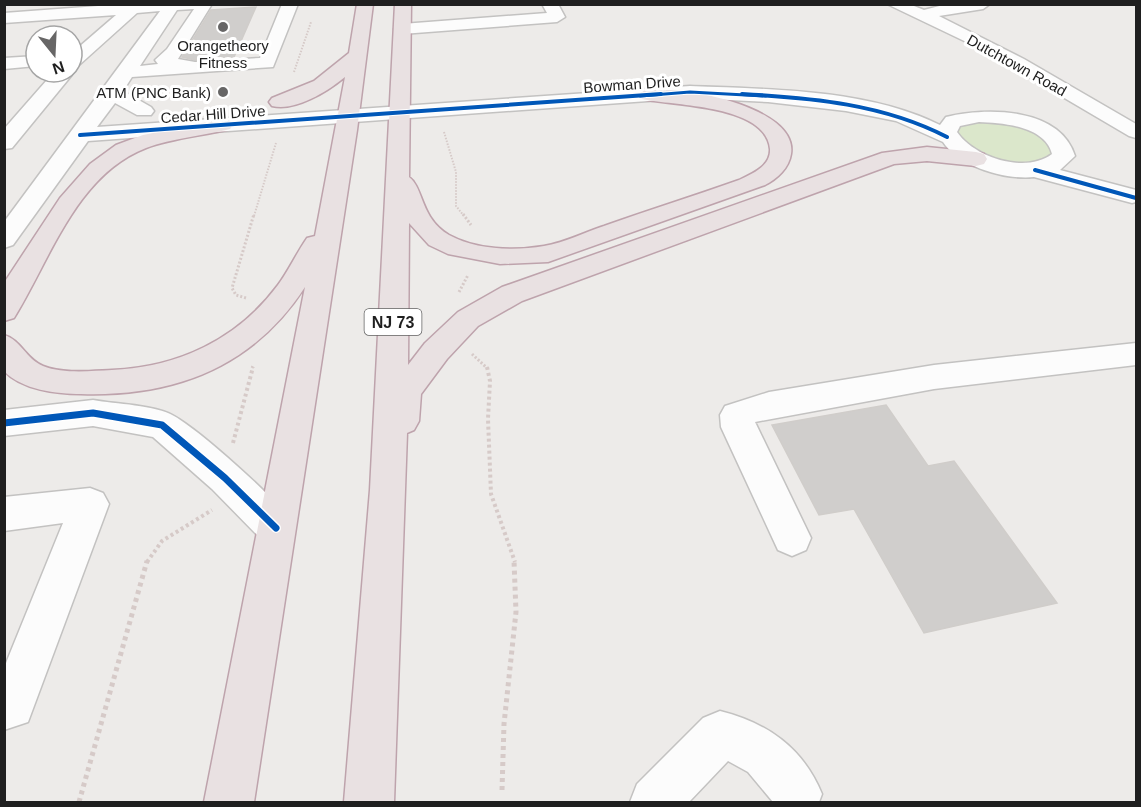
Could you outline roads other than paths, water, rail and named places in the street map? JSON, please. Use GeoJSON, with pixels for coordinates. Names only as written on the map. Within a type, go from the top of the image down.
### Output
{"type":"FeatureCollection","features":[{"type":"Feature","properties":{"kind":"highway"},"geometry":{"type":"LineString","coordinates":[[229,802],[365,4]]}},
{"type":"Feature","properties":{"kind":"highway","name":"NJ 73"},"geometry":{"type":"LineString","coordinates":[[369,802],[388,490],[403,4]]}},
{"type":"Feature","properties":{"kind":"highway"},"geometry":{"type":"LineString","coordinates":[[279,102],[308,93],[333,81],[356,56]]}},
{"type":"Feature","properties":{"kind":"highway"},"geometry":{"type":"LineString","coordinates":[[398,155],[407,203],[419,223],[430,234],[452,247],[485,256],[516,257],[548,254],[732,190],[757,180],[778,162],[781,151],[779,141],[767,126],[748,113],[712,102],[649,95]]}},
{"type":"Feature","properties":{"kind":"highway"},"geometry":{"type":"LineString","coordinates":[[4,311],[7,302],[87,177],[112,157],[129,148],[175,134],[223,125]]}},
{"type":"Feature","properties":{"kind":"highway"},"geometry":{"type":"LineString","coordinates":[[388,490],[398,467],[405,391],[468,319],[512,294],[890,158],[927,154],[976,159]]}},
{"type":"Feature","properties":{"kind":"highway"},"geometry":{"type":"LineString","coordinates":[[4,346],[21,369],[41,377],[81,384],[171,373],[215,354],[246,336],[275,310],[295,283],[330,219]]}},
{"type":"Feature","properties":{"kind":"street"},"geometry":{"type":"LineString","coordinates":[[4,18],[137,6],[197,4]]}},
{"type":"Feature","properties":{"kind":"street"},"geometry":{"type":"LineString","coordinates":[[164,92],[166,66],[205,4]]}},
{"type":"Feature","properties":{"kind":"street"},"geometry":{"type":"LineString","coordinates":[[256,83],[268,61],[290,4]]}},
{"type":"Feature","properties":{"kind":"street"},"geometry":{"type":"LineString","coordinates":[[487,4],[494,23]]}},
{"type":"Feature","properties":{"kind":"street"},"geometry":{"type":"LineString","coordinates":[[402,29],[557,18],[550,4]]}},
{"type":"Feature","properties":{"kind":"street","name":"Dutchtown Road"},"geometry":{"type":"LineString","coordinates":[[894,4],[923,15],[1137,132]]}},
{"type":"Feature","properties":{"kind":"street"},"geometry":{"type":"LineString","coordinates":[[923,15],[961,6],[984,4]]}},
{"type":"Feature","properties":{"kind":"street"},"geometry":{"type":"LineString","coordinates":[[117,61],[139,53],[172,5]]}},
{"type":"Feature","properties":{"kind":"street"},"geometry":{"type":"LineString","coordinates":[[84,52],[137,6]]}},
{"type":"Feature","properties":{"kind":"street"},"geometry":{"type":"LineString","coordinates":[[4,240],[112,93],[117,61]]}},
{"type":"Feature","properties":{"kind":"street"},"geometry":{"type":"LineString","coordinates":[[84,62],[117,61],[166,66],[268,61]]}},
{"type":"Feature","properties":{"kind":"street"},"geometry":{"type":"LineString","coordinates":[[4,64],[24,62]]}},
{"type":"Feature","properties":{"kind":"street","name":"Bowman Drive"},"geometry":{"type":"LineString","coordinates":[[400,104],[617,82],[726,82],[804,91],[964,117],[988,116],[1025,123],[1055,138],[1064,152]]}},
{"type":"Feature","properties":{"kind":"street"},"geometry":{"type":"LineString","coordinates":[[4,143],[53,84]]}},
{"type":"Feature","properties":{"kind":"street"},"geometry":{"type":"LineString","coordinates":[[112,93],[144,111]]}},
{"type":"Feature","properties":{"kind":"street","name":"Bowman Drive"},"geometry":{"type":"LineString","coordinates":[[349,107],[730,93],[842,104],[898,115],[947,137],[954,146],[976,159],[1005,168],[1035,170]]}},
{"type":"Feature","properties":{"kind":"street","name":"Cedar Hill Drive"},"geometry":{"type":"LineString","coordinates":[[96,115],[279,102],[349,107]]}},
{"type":"Feature","properties":{"kind":"street","name":"Cedar Hill Drive"},"geometry":{"type":"LineString","coordinates":[[80,135],[223,125],[349,107]]}},
{"type":"Feature","properties":{"kind":"street"},"geometry":{"type":"LineString","coordinates":[[947,137],[946,132],[951,123],[964,117]]}},
{"type":"Feature","properties":{"kind":"street"},"geometry":{"type":"LineString","coordinates":[[1035,170],[1058,164],[1064,152],[1134,197]]}},
{"type":"Feature","properties":{"kind":"street"},"geometry":{"type":"LineString","coordinates":[[1035,170],[1134,197]]}},
{"type":"Feature","properties":{"kind":"street"},"geometry":{"type":"LineString","coordinates":[[792,538],[738,427],[737,414],[770,405],[934,377],[1137,354]]}},
{"type":"Feature","properties":{"kind":"street"},"geometry":{"type":"LineString","coordinates":[[4,423],[93,412],[162,425],[225,478],[276,528]]}},
{"type":"Feature","properties":{"kind":"street"},"geometry":{"type":"LineString","coordinates":[[4,514],[90,504],[8,707]]}},
{"type":"Feature","properties":{"kind":"street"},"geometry":{"type":"LineString","coordinates":[[655,802],[720,735],[742,740],[764,753],[782,771],[797,794]]}},
{"type":"Feature","properties":{"kind":"place","name":"Orangetheory Fitness"},"geometry":{"type":"Point","coordinates":[223,27]}},
{"type":"Feature","properties":{"kind":"place","name":"ATM (PNC Bank)"},"geometry":{"type":"Point","coordinates":[223,92]}}]}
